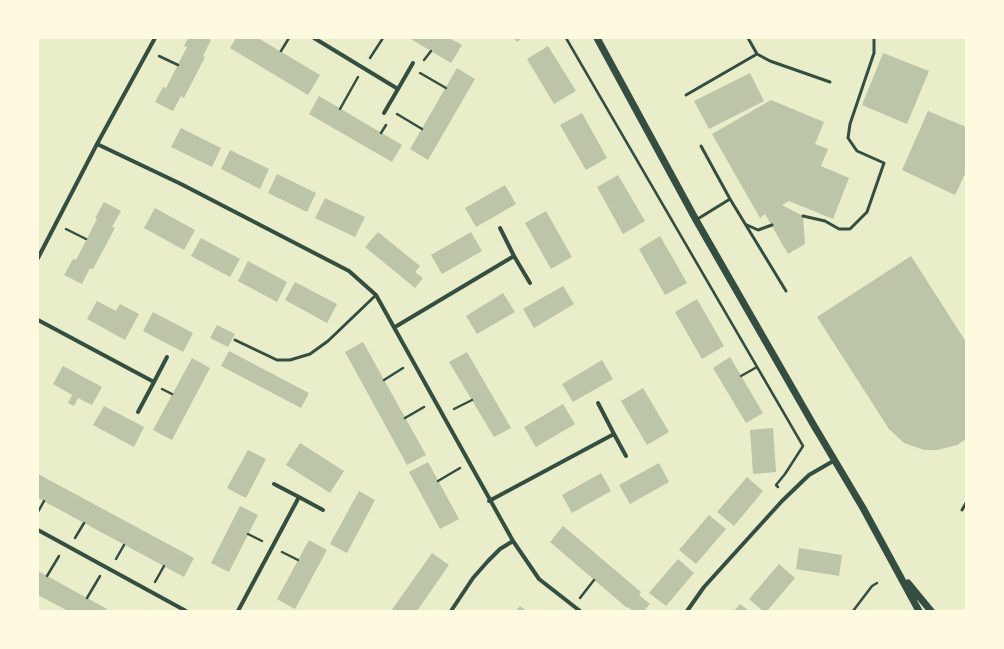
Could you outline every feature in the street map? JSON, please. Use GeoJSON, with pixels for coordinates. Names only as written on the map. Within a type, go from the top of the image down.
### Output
{"type":"FeatureCollection","features":[{"type":"Feature","properties":{"kind":"street"},"geometry":{"type":"LineString","coordinates":[[38,258],[154,38]]}},
{"type":"Feature","properties":{"kind":"street"},"geometry":{"type":"LineString","coordinates":[[314,38],[398,89]]}},
{"type":"Feature","properties":{"kind":"street"},"geometry":{"type":"LineString","coordinates":[[597,38],[696,220],[863,508],[919,611]]}},
{"type":"Feature","properties":{"kind":"street"},"geometry":{"type":"LineString","coordinates":[[384,113],[414,63]]}},
{"type":"Feature","properties":{"kind":"street"},"geometry":{"type":"LineString","coordinates":[[97,144],[181,184],[349,271],[376,295],[395,327],[489,501],[513,541],[539,580],[580,611]]}},
{"type":"Feature","properties":{"kind":"street"},"geometry":{"type":"LineString","coordinates":[[500,228],[530,283]]}},
{"type":"Feature","properties":{"kind":"street"},"geometry":{"type":"LineString","coordinates":[[395,327],[514,256]]}},
{"type":"Feature","properties":{"kind":"street"},"geometry":{"type":"LineString","coordinates":[[38,320],[154,382]]}},
{"type":"Feature","properties":{"kind":"street"},"geometry":{"type":"LineString","coordinates":[[138,412],[167,357]]}},
{"type":"Feature","properties":{"kind":"street"},"geometry":{"type":"LineString","coordinates":[[598,403],[626,456]]}},
{"type":"Feature","properties":{"kind":"street"},"geometry":{"type":"LineString","coordinates":[[489,501],[614,434]]}},
{"type":"Feature","properties":{"kind":"street"},"geometry":{"type":"LineString","coordinates":[[687,611],[704,587],[782,501],[809,475],[835,460]]}},
{"type":"Feature","properties":{"kind":"street"},"geometry":{"type":"LineString","coordinates":[[274,484],[323,510]]}},
{"type":"Feature","properties":{"kind":"street"},"geometry":{"type":"LineString","coordinates":[[238,611],[299,497]]}},
{"type":"Feature","properties":{"kind":"street"},"geometry":{"type":"LineString","coordinates":[[38,530],[186,611]]}},
{"type":"Feature","properties":{"kind":"street"},"geometry":{"type":"LineString","coordinates":[[451,611],[473,578],[488,561],[500,549],[513,541]]}},
{"type":"Feature","properties":{"kind":"street"},"geometry":{"type":"LineString","coordinates":[[898,570],[931,611]]}},
{"type":"Feature","properties":{"kind":"lane"},"geometry":{"type":"LineString","coordinates":[[748,38],[756,54],[770,61],[830,82]]}},
{"type":"Feature","properties":{"kind":"lane"},"geometry":{"type":"LineString","coordinates":[[803,216],[825,221],[839,229],[850,229],[867,212],[884,163],[857,151],[848,138],[850,124],[874,53],[874,38]]}},
{"type":"Feature","properties":{"kind":"lane"},"geometry":{"type":"LineString","coordinates":[[686,95],[756,54]]}},
{"type":"Feature","properties":{"kind":"lane"},"geometry":{"type":"LineString","coordinates":[[701,146],[730,199],[786,291]]}},
{"type":"Feature","properties":{"kind":"lane"},"geometry":{"type":"LineString","coordinates":[[696,220],[730,199]]}},
{"type":"Feature","properties":{"kind":"lane"},"geometry":{"type":"LineString","coordinates":[[746,225],[758,230],[772,225]]}},
{"type":"Feature","properties":{"kind":"lane"},"geometry":{"type":"LineString","coordinates":[[235,340],[277,360],[290,360],[310,354],[328,341],[376,295]]}},
{"type":"Feature","properties":{"kind":"lane"},"geometry":{"type":"LineString","coordinates":[[962,510],[966,503]]}},
{"type":"Feature","properties":{"kind":"path"},"geometry":{"type":"LineString","coordinates":[[281,51],[289,38]]}},
{"type":"Feature","properties":{"kind":"path"},"geometry":{"type":"LineString","coordinates":[[566,38],[803,446],[776,485],[788,495]]}},
{"type":"Feature","properties":{"kind":"path"},"geometry":{"type":"LineString","coordinates":[[148,50],[178,65]]}},
{"type":"Feature","properties":{"kind":"path"},"geometry":{"type":"LineString","coordinates":[[411,68],[446,88]]}},
{"type":"Feature","properties":{"kind":"path"},"geometry":{"type":"LineString","coordinates":[[387,108],[422,129]]}},
{"type":"Feature","properties":{"kind":"path"},"geometry":{"type":"LineString","coordinates":[[384,380],[414,362]]}},
{"type":"Feature","properties":{"kind":"path"},"geometry":{"type":"LineString","coordinates":[[741,376],[757,367]]}},
{"type":"Feature","properties":{"kind":"path"},"geometry":{"type":"LineString","coordinates":[[442,415],[472,400]]}},
{"type":"Feature","properties":{"kind":"path"},"geometry":{"type":"LineString","coordinates":[[405,418],[435,401]]}},
{"type":"Feature","properties":{"kind":"path"},"geometry":{"type":"LineString","coordinates":[[438,481],[469,463]]}},
{"type":"Feature","properties":{"kind":"path"},"geometry":{"type":"LineString","coordinates":[[38,512],[44,501]]}},
{"type":"Feature","properties":{"kind":"path"},"geometry":{"type":"LineString","coordinates":[[70,547],[84,523]]}},
{"type":"Feature","properties":{"kind":"path"},"geometry":{"type":"LineString","coordinates":[[47,576],[65,545]]}},
{"type":"Feature","properties":{"kind":"path"},"geometry":{"type":"LineString","coordinates":[[110,570],[124,545]]}},
{"type":"Feature","properties":{"kind":"path"},"geometry":{"type":"LineString","coordinates":[[150,591],[164,566]]}},
{"type":"Feature","properties":{"kind":"path"},"geometry":{"type":"LineString","coordinates":[[87,598],[105,567]]}},
{"type":"Feature","properties":{"kind":"path"},"geometry":{"type":"LineString","coordinates":[[574,606],[594,580]]}},
{"type":"Feature","properties":{"kind":"path"},"geometry":{"type":"LineString","coordinates":[[853,611],[876,583]]}},
{"type":"Feature","properties":{"kind":"building"},"geometry":{"type":"Polygon","coordinates":[[[188,38],[206,38],[211,40],[203,56],[205,57],[184,98],[181,96],[173,111],[155,102],[163,87],[166,88],[187,47],[184,46],[188,38]]]}},
{"type":"Feature","properties":{"kind":"building"},"geometry":{"type":"Polygon","coordinates":[[[236,38],[258,38],[320,75],[308,95],[230,48],[236,38]]]}},
{"type":"Feature","properties":{"kind":"building"},"geometry":{"type":"Polygon","coordinates":[[[409,38],[449,38],[462,45],[451,63],[409,38]]]}},
{"type":"Feature","properties":{"kind":"building"},"geometry":{"type":"Polygon","coordinates":[[[514,38],[522,38],[517,42],[514,38]]]}},
{"type":"Feature","properties":{"kind":"building"},"geometry":{"type":"Polygon","coordinates":[[[548,46],[576,91],[554,104],[527,59],[548,46]]]}},
{"type":"Feature","properties":{"kind":"building"},"geometry":{"type":"Polygon","coordinates":[[[883,53],[929,71],[907,124],[862,105],[883,53]]]}},
{"type":"Feature","properties":{"kind":"building"},"geometry":{"type":"Polygon","coordinates":[[[457,68],[475,79],[428,160],[410,149],[457,68]]]}},
{"type":"Feature","properties":{"kind":"building"},"geometry":{"type":"Polygon","coordinates":[[[750,73],[764,101],[709,129],[694,101],[750,73]]]}},
{"type":"Feature","properties":{"kind":"building"},"geometry":{"type":"Polygon","coordinates":[[[319,96],[402,145],[392,162],[309,114],[319,96]]]}},
{"type":"Feature","properties":{"kind":"building"},"geometry":{"type":"Polygon","coordinates":[[[771,100],[824,122],[815,144],[828,149],[821,166],[849,178],[833,219],[789,201],[782,205],[803,216],[805,244],[788,254],[765,214],[760,218],[712,134],[771,100]]]}},
{"type":"Feature","properties":{"kind":"building"},"geometry":{"type":"Polygon","coordinates":[[[928,111],[966,127],[966,172],[955,195],[902,170],[928,111]]]}},
{"type":"Feature","properties":{"kind":"building"},"geometry":{"type":"Polygon","coordinates":[[[582,113],[607,158],[586,170],[560,125],[582,113]]]}},
{"type":"Feature","properties":{"kind":"building"},"geometry":{"type":"Polygon","coordinates":[[[181,128],[221,148],[212,167],[171,147],[181,128]]]}},
{"type":"Feature","properties":{"kind":"building"},"geometry":{"type":"Polygon","coordinates":[[[230,150],[269,169],[260,189],[221,169],[230,150]]]}},
{"type":"Feature","properties":{"kind":"building"},"geometry":{"type":"Polygon","coordinates":[[[277,174],[316,193],[307,212],[268,193],[277,174]]]}},
{"type":"Feature","properties":{"kind":"building"},"geometry":{"type":"Polygon","coordinates":[[[618,175],[645,221],[623,234],[597,187],[618,175]]]}},
{"type":"Feature","properties":{"kind":"building"},"geometry":{"type":"Polygon","coordinates":[[[505,185],[516,204],[476,227],[465,208],[505,185]]]}},
{"type":"Feature","properties":{"kind":"building"},"geometry":{"type":"Polygon","coordinates":[[[325,198],[365,217],[355,237],[315,218],[325,198]]]}},
{"type":"Feature","properties":{"kind":"building"},"geometry":{"type":"Polygon","coordinates":[[[104,202],[121,211],[112,227],[115,228],[93,269],[90,268],[82,284],[64,275],[73,259],[76,260],[104,202]]]}},
{"type":"Feature","properties":{"kind":"building"},"geometry":{"type":"Polygon","coordinates":[[[155,208],[195,230],[184,250],[144,228],[155,208]]]}},
{"type":"Feature","properties":{"kind":"building"},"geometry":{"type":"Polygon","coordinates":[[[546,211],[572,257],[551,269],[525,223],[546,211]]]}},
{"type":"Feature","properties":{"kind":"building"},"geometry":{"type":"Polygon","coordinates":[[[378,232],[420,266],[415,272],[423,278],[415,288],[365,247],[378,232]]]}},
{"type":"Feature","properties":{"kind":"building"},"geometry":{"type":"Polygon","coordinates":[[[471,232],[482,251],[442,274],[431,255],[471,232]]]}},
{"type":"Feature","properties":{"kind":"building"},"geometry":{"type":"Polygon","coordinates":[[[660,236],[687,283],[665,295],[639,249],[660,236]]]}},
{"type":"Feature","properties":{"kind":"building"},"geometry":{"type":"Polygon","coordinates":[[[201,238],[240,259],[230,277],[191,256],[201,238]]]}},
{"type":"Feature","properties":{"kind":"building"},"geometry":{"type":"Polygon","coordinates":[[[911,256],[966,342],[966,439],[957,445],[937,450],[924,450],[904,443],[889,429],[817,317],[911,256]]]}},
{"type":"Feature","properties":{"kind":"building"},"geometry":{"type":"Polygon","coordinates":[[[248,261],[287,282],[277,302],[238,281],[248,261]]]}},
{"type":"Feature","properties":{"kind":"building"},"geometry":{"type":"Polygon","coordinates":[[[295,282],[337,304],[327,323],[285,300],[295,282]]]}},
{"type":"Feature","properties":{"kind":"building"},"geometry":{"type":"Polygon","coordinates":[[[563,286],[574,304],[534,328],[523,309],[563,286]]]}},
{"type":"Feature","properties":{"kind":"building"},"geometry":{"type":"Polygon","coordinates":[[[503,293],[515,312],[477,334],[466,316],[503,293]]]}},
{"type":"Feature","properties":{"kind":"building"},"geometry":{"type":"Polygon","coordinates":[[[697,299],[724,346],[702,359],[675,312],[697,299]]]}},
{"type":"Feature","properties":{"kind":"building"},"geometry":{"type":"Polygon","coordinates":[[[97,301],[116,311],[120,304],[139,314],[125,340],[87,319],[97,301]]]}},
{"type":"Feature","properties":{"kind":"building"},"geometry":{"type":"Polygon","coordinates":[[[153,312],[193,333],[183,352],[143,331],[153,312]]]}},
{"type":"Feature","properties":{"kind":"building"},"geometry":{"type":"Polygon","coordinates":[[[217,325],[235,334],[228,347],[210,338],[217,325]]]}},
{"type":"Feature","properties":{"kind":"building"},"geometry":{"type":"Polygon","coordinates":[[[363,342],[426,455],[407,465],[345,352],[363,342]]]}},
{"type":"Feature","properties":{"kind":"building"},"geometry":{"type":"Polygon","coordinates":[[[229,351],[309,393],[301,408],[221,366],[229,351]]]}},
{"type":"Feature","properties":{"kind":"building"},"geometry":{"type":"Polygon","coordinates":[[[467,352],[511,428],[494,437],[449,362],[467,352]]]}},
{"type":"Feature","properties":{"kind":"building"},"geometry":{"type":"Polygon","coordinates":[[[730,357],[763,413],[746,423],[713,368],[730,357]]]}},
{"type":"Feature","properties":{"kind":"building"},"geometry":{"type":"Polygon","coordinates":[[[192,358],[210,368],[172,440],[153,430],[192,358]]]}},
{"type":"Feature","properties":{"kind":"building"},"geometry":{"type":"Polygon","coordinates":[[[602,360],[613,379],[573,402],[562,384],[602,360]]]}},
{"type":"Feature","properties":{"kind":"building"},"geometry":{"type":"Polygon","coordinates":[[[63,366],[102,387],[92,405],[78,398],[74,406],[68,403],[72,395],[53,384],[63,366]]]}},
{"type":"Feature","properties":{"kind":"building"},"geometry":{"type":"Polygon","coordinates":[[[643,388],[669,432],[647,445],[621,401],[643,388]]]}},
{"type":"Feature","properties":{"kind":"building"},"geometry":{"type":"Polygon","coordinates":[[[563,404],[575,424],[536,447],[524,427],[563,404]]]}},
{"type":"Feature","properties":{"kind":"building"},"geometry":{"type":"Polygon","coordinates":[[[104,406],[144,427],[134,447],[93,425],[104,406]]]}},
{"type":"Feature","properties":{"kind":"building"},"geometry":{"type":"Polygon","coordinates":[[[773,428],[776,472],[753,474],[750,430],[773,428]]]}},
{"type":"Feature","properties":{"kind":"building"},"geometry":{"type":"Polygon","coordinates":[[[300,443],[344,471],[330,493],[286,465],[300,443]]]}},
{"type":"Feature","properties":{"kind":"building"},"geometry":{"type":"Polygon","coordinates":[[[248,450],[266,459],[246,498],[227,488],[248,450]]]}},
{"type":"Feature","properties":{"kind":"building"},"geometry":{"type":"Polygon","coordinates":[[[428,462],[459,519],[440,529],[409,472],[428,462]]]}},
{"type":"Feature","properties":{"kind":"building"},"geometry":{"type":"Polygon","coordinates":[[[659,463],[669,482],[630,504],[619,485],[659,463]]]}},
{"type":"Feature","properties":{"kind":"building"},"geometry":{"type":"Polygon","coordinates":[[[601,473],[611,491],[572,513],[562,495],[601,473]]]}},
{"type":"Feature","properties":{"kind":"building"},"geometry":{"type":"Polygon","coordinates":[[[38,474],[194,558],[184,577],[38,498],[38,474]]]}},
{"type":"Feature","properties":{"kind":"building"},"geometry":{"type":"Polygon","coordinates":[[[747,477],[763,491],[734,526],[717,512],[747,477]]]}},
{"type":"Feature","properties":{"kind":"building"},"geometry":{"type":"Polygon","coordinates":[[[359,491],[375,500],[347,553],[330,544],[359,491]]]}},
{"type":"Feature","properties":{"kind":"building"},"geometry":{"type":"Polygon","coordinates":[[[240,506],[258,515],[229,572],[211,563],[240,506]]]}},
{"type":"Feature","properties":{"kind":"building"},"geometry":{"type":"Polygon","coordinates":[[[709,515],[726,529],[696,564],[679,550],[709,515]]]}},
{"type":"Feature","properties":{"kind":"building"},"geometry":{"type":"Polygon","coordinates":[[[563,526],[641,592],[639,595],[650,604],[644,611],[633,611],[628,607],[627,608],[550,542],[563,526]]]}},
{"type":"Feature","properties":{"kind":"building"},"geometry":{"type":"Polygon","coordinates":[[[309,540],[327,550],[295,609],[277,599],[309,540]]]}},
{"type":"Feature","properties":{"kind":"building"},"geometry":{"type":"Polygon","coordinates":[[[799,548],[842,555],[839,576],[796,569],[799,548]]]}},
{"type":"Feature","properties":{"kind":"building"},"geometry":{"type":"Polygon","coordinates":[[[432,553],[449,565],[417,611],[391,611],[432,553]]]}},
{"type":"Feature","properties":{"kind":"building"},"geometry":{"type":"Polygon","coordinates":[[[678,559],[694,573],[666,606],[649,593],[678,559]]]}},
{"type":"Feature","properties":{"kind":"building"},"geometry":{"type":"Polygon","coordinates":[[[779,564],[795,578],[767,611],[763,611],[749,599],[779,564]]]}},
{"type":"Feature","properties":{"kind":"building"},"geometry":{"type":"Polygon","coordinates":[[[38,571],[107,609],[106,611],[68,611],[38,595],[38,571]]]}},
{"type":"Feature","properties":{"kind":"building"},"geometry":{"type":"Polygon","coordinates":[[[740,604],[749,611],[734,611],[740,604]]]}},
{"type":"Feature","properties":{"kind":"building"},"geometry":{"type":"Polygon","coordinates":[[[520,606],[526,611],[516,611],[520,606]]]}}]}
